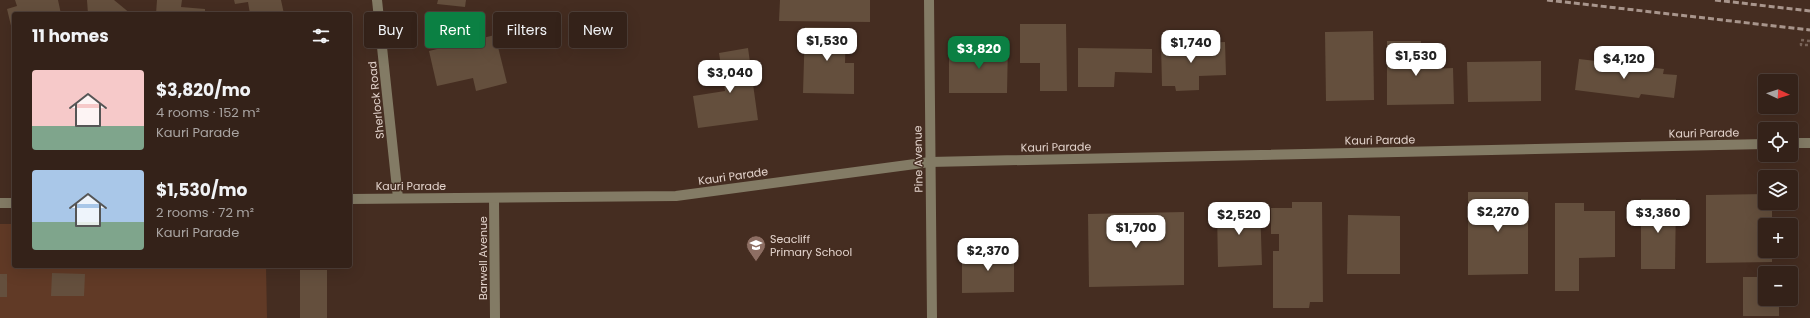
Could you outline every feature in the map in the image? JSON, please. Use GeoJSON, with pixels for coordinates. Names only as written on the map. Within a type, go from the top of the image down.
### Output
{"type":"FeatureCollection","features":[{"type":"Feature","properties":{"kind":"street","name":"Sherlock Road"},"geometry":{"type":"LineString","coordinates":[[377,0],[398,198]]}},
{"type":"Feature","properties":{"kind":"street","name":"Pine Avenue"},"geometry":{"type":"LineString","coordinates":[[929,0],[932,318]]}},
{"type":"Feature","properties":{"kind":"street"},"geometry":{"type":"LineString","coordinates":[[1798,144],[1810,143]]}},
{"type":"Feature","properties":{"kind":"street","name":"Kauri Parade"},"geometry":{"type":"LineString","coordinates":[[352,199],[676,196],[930,162],[1758,144]]}},
{"type":"Feature","properties":{"kind":"street","name":"Barwell Avenue"},"geometry":{"type":"LineString","coordinates":[[494,198],[495,318]]}},
{"type":"Feature","properties":{"kind":"street"},"geometry":{"type":"LineString","coordinates":[[0,203],[12,203]]}},
{"type":"Feature","properties":{"kind":"path"},"geometry":{"type":"LineString","coordinates":[[1810,41],[1801,40],[1801,45],[1810,46]]}},
{"type":"Feature","properties":{"kind":"shaded area"},"geometry":{"type":"Polygon","coordinates":[[[0,224],[12,224],[12,268],[266,268],[267,318],[0,318],[0,224]]]}},
{"type":"Feature","properties":{"kind":"building"},"geometry":{"type":"Polygon","coordinates":[[[15,0],[58,0],[61,12],[12,12],[12,30],[7,9],[17,6],[15,0]]]}},
{"type":"Feature","properties":{"kind":"building"},"geometry":{"type":"Polygon","coordinates":[[[87,0],[114,0],[129,12],[88,12],[87,0]]]}},
{"type":"Feature","properties":{"kind":"building"},"geometry":{"type":"Polygon","coordinates":[[[157,0],[182,0],[181,7],[205,9],[205,12],[156,12],[157,0]]]}},
{"type":"Feature","properties":{"kind":"building"},"geometry":{"type":"Polygon","coordinates":[[[234,0],[281,0],[284,12],[250,12],[248,2],[235,4],[234,0]]]}},
{"type":"Feature","properties":{"kind":"building"},"geometry":{"type":"Polygon","coordinates":[[[438,0],[466,0],[465,7],[437,4],[438,0]]]}},
{"type":"Feature","properties":{"kind":"building"},"geometry":{"type":"Polygon","coordinates":[[[780,0],[870,0],[870,22],[779,21],[780,0]]]}},
{"type":"Feature","properties":{"kind":"building"},"geometry":{"type":"Polygon","coordinates":[[[1020,24],[1066,24],[1067,91],[1040,91],[1040,63],[1020,63],[1020,24]]]}},
{"type":"Feature","properties":{"kind":"building"},"geometry":{"type":"Polygon","coordinates":[[[805,27],[846,28],[845,63],[854,63],[854,94],[803,93],[805,27]]]}},
{"type":"Feature","properties":{"kind":"building"},"geometry":{"type":"Polygon","coordinates":[[[1373,31],[1374,100],[1326,101],[1325,32],[1373,31]]]}},
{"type":"Feature","properties":{"kind":"building"},"geometry":{"type":"Polygon","coordinates":[[[493,35],[493,48],[498,48],[507,83],[476,91],[473,78],[437,86],[429,51],[441,48],[485,48],[485,37],[493,35]]]}},
{"type":"Feature","properties":{"kind":"building"},"geometry":{"type":"Polygon","coordinates":[[[1387,41],[1421,41],[1421,54],[1430,54],[1430,69],[1453,68],[1454,104],[1387,105],[1387,41]]]}},
{"type":"Feature","properties":{"kind":"building"},"geometry":{"type":"Polygon","coordinates":[[[1225,42],[1226,75],[1199,76],[1199,90],[1176,91],[1175,86],[1162,86],[1161,44],[1225,42]]]}},
{"type":"Feature","properties":{"kind":"building"},"geometry":{"type":"Polygon","coordinates":[[[988,43],[1008,43],[1007,93],[949,93],[949,48],[988,48],[988,43]]]}},
{"type":"Feature","properties":{"kind":"building"},"geometry":{"type":"Polygon","coordinates":[[[748,48],[758,120],[698,128],[693,96],[725,91],[719,53],[748,48]]]}},
{"type":"Feature","properties":{"kind":"building"},"geometry":{"type":"Polygon","coordinates":[[[1078,48],[1152,49],[1152,73],[1115,72],[1114,87],[1078,87],[1078,48]]]}},
{"type":"Feature","properties":{"kind":"building"},"geometry":{"type":"Polygon","coordinates":[[[1579,59],[1664,69],[1663,74],[1677,75],[1674,98],[1641,94],[1639,98],[1575,90],[1579,59]]]}},
{"type":"Feature","properties":{"kind":"building"},"geometry":{"type":"Polygon","coordinates":[[[1541,61],[1541,101],[1468,102],[1467,62],[1541,61]]]}},
{"type":"Feature","properties":{"kind":"building"},"geometry":{"type":"Polygon","coordinates":[[[1468,192],[1528,192],[1528,274],[1468,275],[1468,192]]]}},
{"type":"Feature","properties":{"kind":"building"},"geometry":{"type":"Polygon","coordinates":[[[1758,194],[1758,210],[1772,210],[1772,218],[1758,218],[1758,258],[1772,258],[1772,262],[1706,263],[1706,195],[1758,194]]]}},
{"type":"Feature","properties":{"kind":"building"},"geometry":{"type":"Polygon","coordinates":[[[1641,199],[1676,199],[1675,269],[1641,269],[1641,199]]]}},
{"type":"Feature","properties":{"kind":"building"},"geometry":{"type":"Polygon","coordinates":[[[1292,202],[1322,202],[1323,302],[1310,302],[1309,308],[1273,308],[1273,251],[1279,251],[1279,234],[1271,234],[1271,208],[1292,208],[1292,202]]]}},
{"type":"Feature","properties":{"kind":"building"},"geometry":{"type":"Polygon","coordinates":[[[1555,203],[1584,203],[1584,211],[1615,211],[1615,257],[1579,258],[1579,291],[1555,291],[1555,203]]]}},
{"type":"Feature","properties":{"kind":"building"},"geometry":{"type":"Polygon","coordinates":[[[1232,205],[1260,205],[1262,265],[1218,267],[1217,209],[1232,209],[1232,205]]]}},
{"type":"Feature","properties":{"kind":"building"},"geometry":{"type":"Polygon","coordinates":[[[1184,212],[1184,285],[1089,287],[1088,214],[1184,212]]]}},
{"type":"Feature","properties":{"kind":"building"},"geometry":{"type":"Polygon","coordinates":[[[1348,215],[1400,216],[1400,274],[1347,274],[1348,215]]]}},
{"type":"Feature","properties":{"kind":"building"},"geometry":{"type":"Polygon","coordinates":[[[1014,252],[1014,292],[962,293],[962,253],[1014,252]]]}},
{"type":"Feature","properties":{"kind":"building"},"geometry":{"type":"Polygon","coordinates":[[[300,270],[327,270],[327,318],[300,318],[300,270]]]}},
{"type":"Feature","properties":{"kind":"building"},"geometry":{"type":"Polygon","coordinates":[[[52,273],[85,274],[84,296],[51,296],[52,273]]]}},
{"type":"Feature","properties":{"kind":"building"},"geometry":{"type":"Polygon","coordinates":[[[0,274],[7,274],[7,297],[0,297],[0,274]]]}},
{"type":"Feature","properties":{"kind":"building"},"geometry":{"type":"Polygon","coordinates":[[[1743,277],[1758,277],[1758,306],[1779,306],[1779,316],[1743,316],[1743,277]]]}},
{"type":"Feature","properties":{"kind":"railway"},"geometry":{"type":"LineString","coordinates":[[1547,0],[1810,30]]}},
{"type":"Feature","properties":{"kind":"railway"},"geometry":{"type":"LineString","coordinates":[[1715,0],[1810,11]]}},
{"type":"Feature","properties":{"kind":"place","name":"Seacliff Primary School"},"geometry":{"type":"Point","coordinates":[756,262]}}]}
